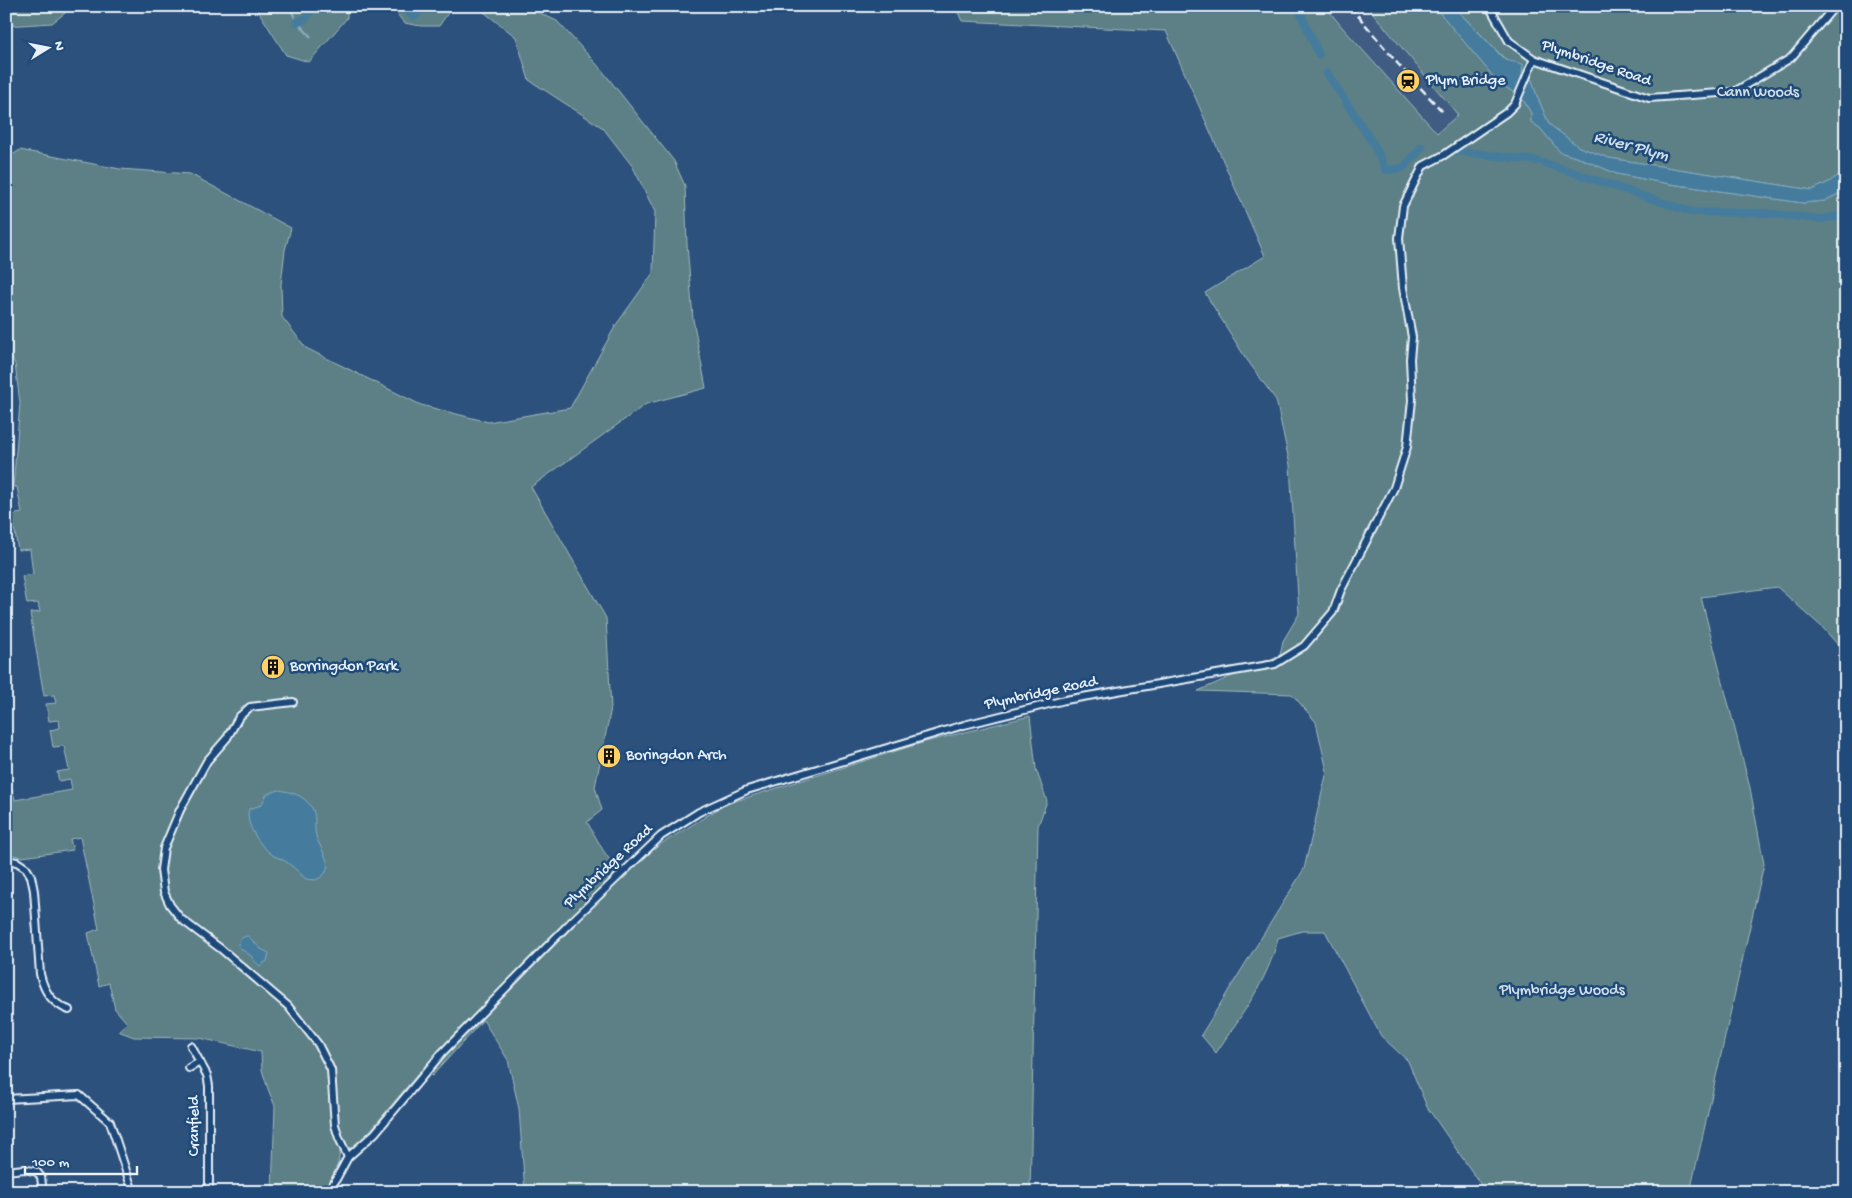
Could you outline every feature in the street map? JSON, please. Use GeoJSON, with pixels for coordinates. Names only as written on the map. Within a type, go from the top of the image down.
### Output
{"type":"FeatureCollection","features":[{"type":"Feature","properties":{"kind":"street","name":"Plymbridge Road"},"geometry":{"type":"LineString","coordinates":[[1489,6],[1509,41],[1534,59],[1649,98],[1734,92],[1791,58],[1835,6]]}},
{"type":"Feature","properties":{"kind":"street","name":"Plymbridge Road"},"geometry":{"type":"LineString","coordinates":[[329,1192],[348,1157],[375,1133],[442,1053],[571,922],[661,836],[699,812],[747,790],[964,725],[1065,700],[1275,664],[1304,646],[1333,612],[1341,590],[1394,488],[1408,447],[1412,400],[1410,359],[1412,337],[1403,288],[1399,238],[1403,206],[1423,166],[1444,155],[1507,112],[1515,104],[1534,59]]}},
{"type":"Feature","properties":{"kind":"street"},"geometry":{"type":"LineString","coordinates":[[293,702],[250,707],[239,717],[227,738],[207,761],[180,810],[164,848],[161,870],[164,892],[170,905],[181,919],[221,949],[288,1006],[318,1044],[331,1070],[335,1125],[348,1157]]}},
{"type":"Feature","properties":{"kind":"street"},"geometry":{"type":"LineString","coordinates":[[6,782],[8,793]]}},
{"type":"Feature","properties":{"kind":"street"},"geometry":{"type":"LineString","coordinates":[[6,860],[17,862],[26,868],[31,876],[40,974],[43,987],[50,998],[68,1010]]}},
{"type":"Feature","properties":{"kind":"street","name":"Cranfield"},"geometry":{"type":"LineString","coordinates":[[191,1046],[207,1075],[209,1086],[209,1192]]}},
{"type":"Feature","properties":{"kind":"street"},"geometry":{"type":"LineString","coordinates":[[189,1068],[200,1062]]}},
{"type":"Feature","properties":{"kind":"street"},"geometry":{"type":"LineString","coordinates":[[6,1099],[79,1095],[110,1122],[133,1192]]}},
{"type":"Feature","properties":{"kind":"street"},"geometry":{"type":"LineString","coordinates":[[6,1171],[24,1169],[37,1172],[41,1177],[43,1192]]}},
{"type":"Feature","properties":{"kind":"shaded area"},"geometry":{"type":"Polygon","coordinates":[[[1325,6],[1367,6],[1458,115],[1437,133],[1325,6]]]}},
{"type":"Feature","properties":{"kind":"shaded area","name":"River Plym"},"geometry":{"type":"Polygon","coordinates":[[[1434,6],[1453,6],[1505,60],[1523,64],[1522,74],[1532,80],[1549,124],[1579,147],[1609,158],[1812,190],[1829,182],[1846,170],[1846,190],[1824,201],[1803,203],[1664,183],[1617,174],[1560,152],[1540,128],[1531,122],[1531,113],[1522,98],[1498,82],[1434,6]]]}},
{"type":"Feature","properties":{"kind":"shaded area"},"geometry":{"type":"Polygon","coordinates":[[[279,790],[300,796],[307,802],[315,816],[316,836],[327,865],[323,876],[316,880],[306,879],[288,863],[269,852],[259,842],[251,828],[248,815],[249,809],[261,805],[267,794],[279,790]]]}},
{"type":"Feature","properties":{"kind":"shaded area"},"geometry":{"type":"Polygon","coordinates":[[[248,936],[261,949],[269,953],[267,961],[260,966],[238,945],[241,939],[248,936]]]}},
{"type":"Feature","properties":{"kind":"green space"},"geometry":{"type":"Polygon","coordinates":[[[6,6],[74,6],[52,23],[6,26],[6,6]]]}},
{"type":"Feature","properties":{"kind":"green space"},"geometry":{"type":"Polygon","coordinates":[[[255,6],[347,6],[347,18],[309,62],[286,55],[255,6]]]}},
{"type":"Feature","properties":{"kind":"green space"},"geometry":{"type":"Polygon","coordinates":[[[391,6],[453,6],[439,26],[421,26],[404,23],[391,6]]]}},
{"type":"Feature","properties":{"kind":"green space"},"geometry":{"type":"Polygon","coordinates":[[[476,6],[524,6],[557,21],[601,69],[674,161],[685,186],[693,319],[706,388],[646,404],[531,487],[606,618],[611,708],[595,787],[602,810],[587,822],[621,876],[661,844],[726,804],[925,742],[1030,716],[1036,769],[1047,801],[1038,826],[1030,1192],[525,1192],[519,1109],[508,1060],[483,1020],[432,1076],[421,1070],[358,1145],[340,1152],[327,1192],[272,1192],[275,1106],[262,1070],[261,1052],[200,1038],[134,1037],[118,1031],[127,1023],[115,1009],[109,983],[99,986],[88,933],[99,929],[80,837],[70,839],[73,850],[22,857],[6,853],[6,796],[14,795],[15,800],[72,790],[70,779],[59,781],[57,772],[69,770],[64,746],[53,747],[50,730],[60,728],[59,720],[49,721],[46,704],[56,703],[54,695],[44,696],[30,613],[40,612],[38,603],[27,604],[22,576],[33,574],[30,549],[18,550],[12,515],[22,513],[17,487],[13,487],[20,403],[15,364],[6,343],[6,159],[20,150],[120,169],[190,174],[291,228],[285,250],[281,284],[282,317],[306,348],[421,405],[488,422],[570,408],[616,325],[653,273],[655,212],[633,167],[603,128],[529,80],[516,37],[476,6]]]}},
{"type":"Feature","properties":{"kind":"green space","name":"Plymbridge Woods"},"geometry":{"type":"Polygon","coordinates":[[[955,6],[1325,6],[1437,133],[1458,115],[1367,6],[1434,6],[1498,82],[1522,98],[1531,113],[1531,122],[1540,128],[1560,152],[1617,174],[1664,183],[1803,203],[1824,201],[1846,190],[1846,654],[1823,628],[1777,587],[1701,597],[1750,788],[1764,864],[1690,1192],[1486,1192],[1427,1107],[1408,1061],[1381,1036],[1325,931],[1302,931],[1278,938],[1260,984],[1244,1012],[1216,1053],[1201,1035],[1304,869],[1327,771],[1316,722],[1292,694],[1198,691],[1280,655],[1283,641],[1299,614],[1290,465],[1276,400],[1245,357],[1205,293],[1265,256],[1166,31],[962,21],[955,6]]]}},
{"type":"Feature","properties":{"kind":"green space","name":"Cann Woods"},"geometry":{"type":"Polygon","coordinates":[[[1453,6],[1846,6],[1846,170],[1829,182],[1812,190],[1609,158],[1579,147],[1549,124],[1532,80],[1506,60],[1453,6]]]}},
{"type":"Feature","properties":{"kind":"waterway"},"geometry":{"type":"LineString","coordinates":[[6,13],[23,6]]}},
{"type":"Feature","properties":{"kind":"waterway"},"geometry":{"type":"LineString","coordinates":[[289,6],[297,22],[311,37]]}},
{"type":"Feature","properties":{"kind":"waterway"},"geometry":{"type":"LineString","coordinates":[[297,22],[307,17],[313,6]]}},
{"type":"Feature","properties":{"kind":"waterway"},"geometry":{"type":"LineString","coordinates":[[403,6],[412,16],[416,15],[422,6]]}},
{"type":"Feature","properties":{"kind":"waterway"},"geometry":{"type":"LineString","coordinates":[[1297,6],[1319,55]]}},
{"type":"Feature","properties":{"kind":"waterway"},"geometry":{"type":"LineString","coordinates":[[1327,73],[1374,145],[1386,170],[1403,168],[1422,147]]}},
{"type":"Feature","properties":{"kind":"waterway"},"geometry":{"type":"LineString","coordinates":[[1455,151],[1538,161]]}},
{"type":"Feature","properties":{"kind":"waterway"},"geometry":{"type":"LineString","coordinates":[[1545,163],[1691,212],[1763,213],[1821,219],[1846,215]]}},
{"type":"Feature","properties":{"kind":"railway"},"geometry":{"type":"LineString","coordinates":[[1350,6],[1398,64],[1443,112]]}},
{"type":"Feature","properties":{"kind":"place","name":"Plym Bridge"},"geometry":{"type":"Point","coordinates":[1408,81]}},
{"type":"Feature","properties":{"kind":"place","name":"Borringdon Park"},"geometry":{"type":"Point","coordinates":[273,667]}},
{"type":"Feature","properties":{"kind":"place","name":"Boringdon Arch"},"geometry":{"type":"Point","coordinates":[609,756]}}]}
